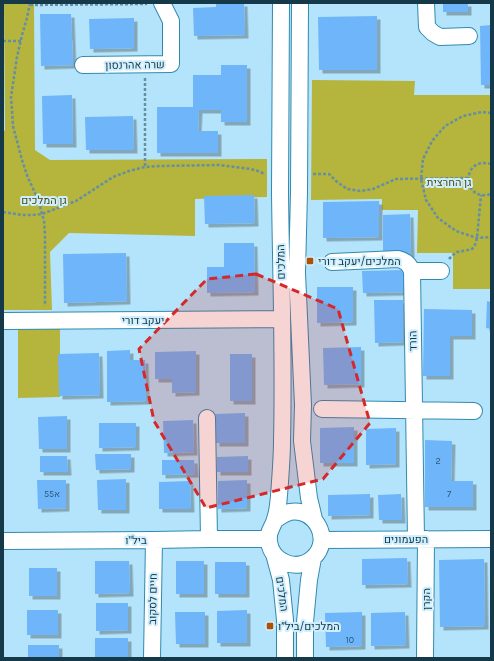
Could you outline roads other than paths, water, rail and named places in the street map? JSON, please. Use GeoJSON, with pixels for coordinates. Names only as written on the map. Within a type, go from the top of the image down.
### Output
{"type":"FeatureCollection","features":[{"type":"Feature","properties":{"kind":"street","name":"המלכים"},"geometry":{"type":"LineString","coordinates":[[275,520],[279,496],[282,441],[280,192],[281,3]]}},
{"type":"Feature","properties":{"kind":"street","name":"המלכים"},"geometry":{"type":"LineString","coordinates":[[300,3],[300,192],[297,273],[303,405],[302,442],[309,498],[314,519]]}},
{"type":"Feature","properties":{"kind":"street"},"geometry":{"type":"LineString","coordinates":[[426,3],[427,27],[433,33],[440,37],[469,36]]}},
{"type":"Feature","properties":{"kind":"street","name":"שרה אהרנסון"},"geometry":{"type":"LineString","coordinates":[[83,65],[171,64],[171,21],[163,4]]}},
{"type":"Feature","properties":{"kind":"street"},"geometry":{"type":"LineString","coordinates":[[332,262],[398,259],[405,261],[412,271],[440,271]]}},
{"type":"Feature","properties":{"kind":"street","name":"הורד"},"geometry":{"type":"LineString","coordinates":[[412,271],[414,410],[421,539]]}},
{"type":"Feature","properties":{"kind":"street","name":"יעקב דורי"},"geometry":{"type":"LineString","coordinates":[[3,321],[282,319]]}},
{"type":"Feature","properties":{"kind":"street"},"geometry":{"type":"LineString","coordinates":[[322,409],[474,410]]}},
{"type":"Feature","properties":{"kind":"street"},"geometry":{"type":"LineString","coordinates":[[207,418],[209,539]]}},
{"type":"Feature","properties":{"kind":"street"},"geometry":{"type":"LineString","coordinates":[[291,512],[300,512],[314,519],[321,532],[322,540],[318,553],[306,563],[297,565],[288,564],[280,560],[271,547],[268,536],[275,520],[282,515],[291,512]]}},
{"type":"Feature","properties":{"kind":"street","name":"ביל\"ו"},"geometry":{"type":"LineString","coordinates":[[3,541],[209,539],[271,547]]}},
{"type":"Feature","properties":{"kind":"street","name":"הקרן"},"geometry":{"type":"LineString","coordinates":[[421,539],[425,658]]}},
{"type":"Feature","properties":{"kind":"street","name":"הפעמונים"},"geometry":{"type":"LineString","coordinates":[[322,540],[491,539]]}},
{"type":"Feature","properties":{"kind":"street","name":"חיים לסקוב"},"geometry":{"type":"LineString","coordinates":[[152,658],[154,540]]}},
{"type":"Feature","properties":{"kind":"street","name":"המלכים"},"geometry":{"type":"LineString","coordinates":[[271,547],[281,580],[285,620],[285,658]]}},
{"type":"Feature","properties":{"kind":"street","name":"המלכים"},"geometry":{"type":"LineString","coordinates":[[305,658],[305,622],[309,580],[313,558]]}},
{"type":"Feature","properties":{"kind":"place","name":"המלכים/יעקב דורי"},"geometry":{"type":"Point","coordinates":[310,261]}},
{"type":"Feature","properties":{"kind":"place","name":"המלכים/ביל״ו"},"geometry":{"type":"Point","coordinates":[270,626]}},
{"type":"Feature","properties":{"kind":"park label","name":"גן החרצית"},"geometry":{"type":"Point","coordinates":[449,182]}},
{"type":"Feature","properties":{"kind":"park label","name":"גן המלכים"},"geometry":{"type":"Point","coordinates":[44,200]}}]}
